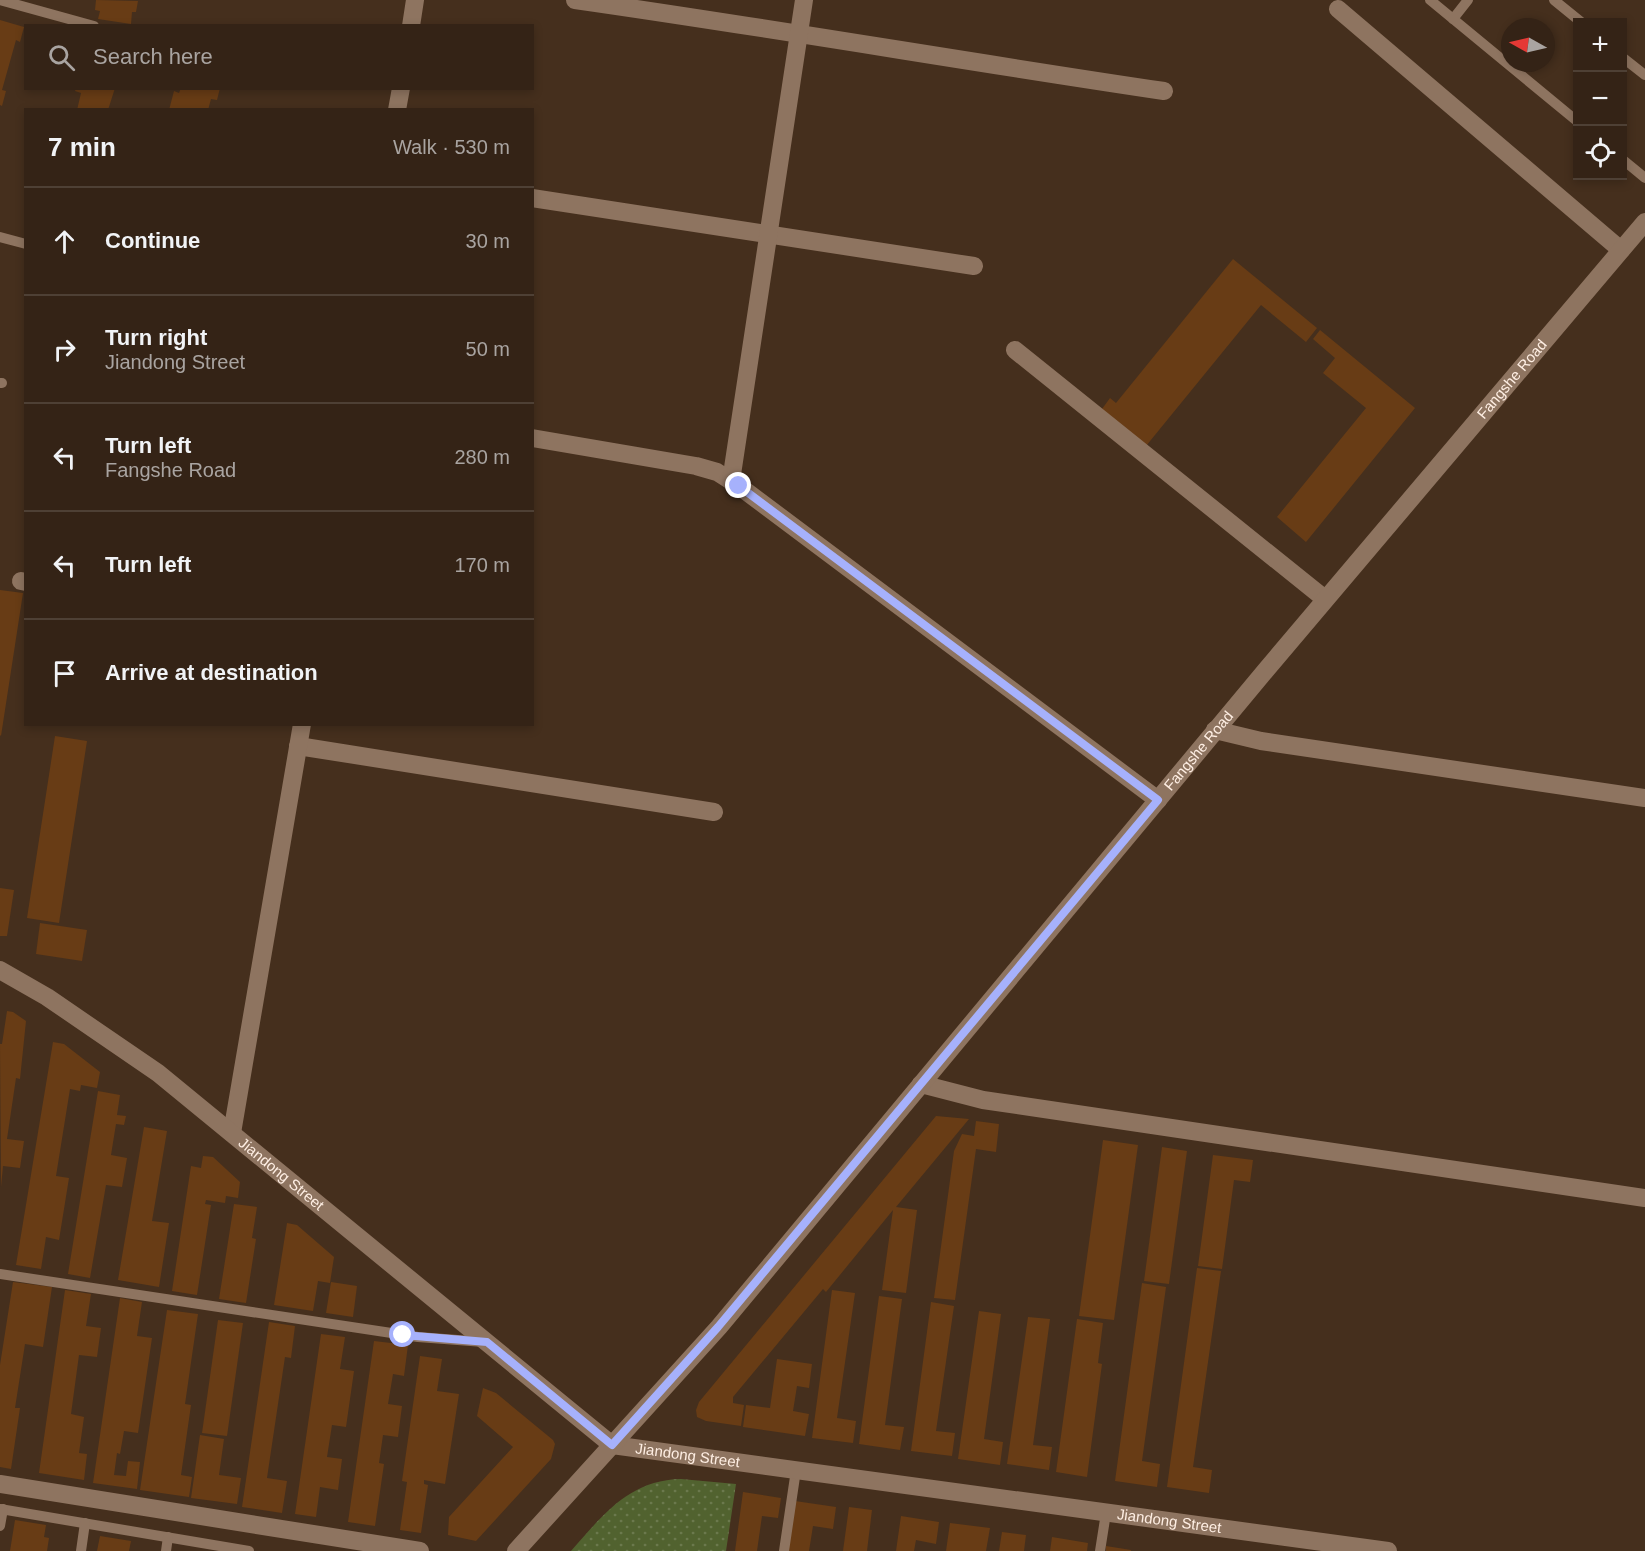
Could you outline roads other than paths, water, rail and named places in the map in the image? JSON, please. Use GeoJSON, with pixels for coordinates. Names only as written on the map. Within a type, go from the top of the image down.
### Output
{"type":"FeatureCollection","features":[{"type":"Feature","properties":{"kind":"street"},"geometry":{"type":"LineString","coordinates":[[411,24],[415,0]]}},
{"type":"Feature","properties":{"kind":"street"},"geometry":{"type":"LineString","coordinates":[[575,0],[1164,91]]}},
{"type":"Feature","properties":{"kind":"street"},"geometry":{"type":"LineString","coordinates":[[731,481],[804,0]]}},
{"type":"Feature","properties":{"kind":"street"},"geometry":{"type":"LineString","coordinates":[[1338,9],[1622,250]]}},
{"type":"Feature","properties":{"kind":"street"},"geometry":{"type":"LineString","coordinates":[[397,108],[400,90]]}},
{"type":"Feature","properties":{"kind":"street"},"geometry":{"type":"LineString","coordinates":[[534,198],[974,266]]}},
{"type":"Feature","properties":{"kind":"street","name":"Fangshe Road"},"geometry":{"type":"LineString","coordinates":[[516,1551],[718,1327],[1215,730],[1645,222]]}},
{"type":"Feature","properties":{"kind":"street"},"geometry":{"type":"LineString","coordinates":[[1015,350],[1325,599]]}},
{"type":"Feature","properties":{"kind":"street"},"geometry":{"type":"LineString","coordinates":[[534,438],[696,466],[717,472],[1158,800]]}},
{"type":"Feature","properties":{"kind":"street"},"geometry":{"type":"LineString","coordinates":[[232,1133],[302,726]]}},
{"type":"Feature","properties":{"kind":"street"},"geometry":{"type":"LineString","coordinates":[[1215,730],[1261,741],[1645,798]]}},
{"type":"Feature","properties":{"kind":"street"},"geometry":{"type":"LineString","coordinates":[[298,746],[714,812]]}},
{"type":"Feature","properties":{"kind":"street","name":"Jiandong Street"},"geometry":{"type":"LineString","coordinates":[[0,970],[46,997],[158,1073],[612,1445],[1388,1551]]}},
{"type":"Feature","properties":{"kind":"street"},"geometry":{"type":"LineString","coordinates":[[921,1084],[983,1100],[1645,1198]]}},
{"type":"Feature","properties":{"kind":"street"},"geometry":{"type":"LineString","coordinates":[[0,1484],[420,1551]]}},
{"type":"Feature","properties":{"kind":"lane"},"geometry":{"type":"LineString","coordinates":[[0,0],[87,24]]}},
{"type":"Feature","properties":{"kind":"lane"},"geometry":{"type":"LineString","coordinates":[[1430,0],[1573,118]]}},
{"type":"Feature","properties":{"kind":"lane"},"geometry":{"type":"LineString","coordinates":[[1453,19],[1468,0]]}},
{"type":"Feature","properties":{"kind":"lane"},"geometry":{"type":"LineString","coordinates":[[1554,0],[1576,18]]}},
{"type":"Feature","properties":{"kind":"lane"},"geometry":{"type":"LineString","coordinates":[[1627,60],[1645,75]]}},
{"type":"Feature","properties":{"kind":"lane"},"geometry":{"type":"LineString","coordinates":[[1627,162],[1645,178]]}},
{"type":"Feature","properties":{"kind":"lane"},"geometry":{"type":"LineString","coordinates":[[0,237],[24,243]]}},
{"type":"Feature","properties":{"kind":"lane"},"geometry":{"type":"LineString","coordinates":[[0,1274],[417,1337],[487,1342]]}},
{"type":"Feature","properties":{"kind":"lane"},"geometry":{"type":"LineString","coordinates":[[784,1551],[796,1470]]}},
{"type":"Feature","properties":{"kind":"lane"},"geometry":{"type":"LineString","coordinates":[[0,1526],[1,1509],[249,1551]]}},
{"type":"Feature","properties":{"kind":"lane"},"geometry":{"type":"LineString","coordinates":[[1100,1551],[1106,1513]]}},
{"type":"Feature","properties":{"kind":"lane"},"geometry":{"type":"LineString","coordinates":[[81,1551],[85,1523]]}},
{"type":"Feature","properties":{"kind":"lane"},"geometry":{"type":"LineString","coordinates":[[166,1551],[168,1537]]}}]}
